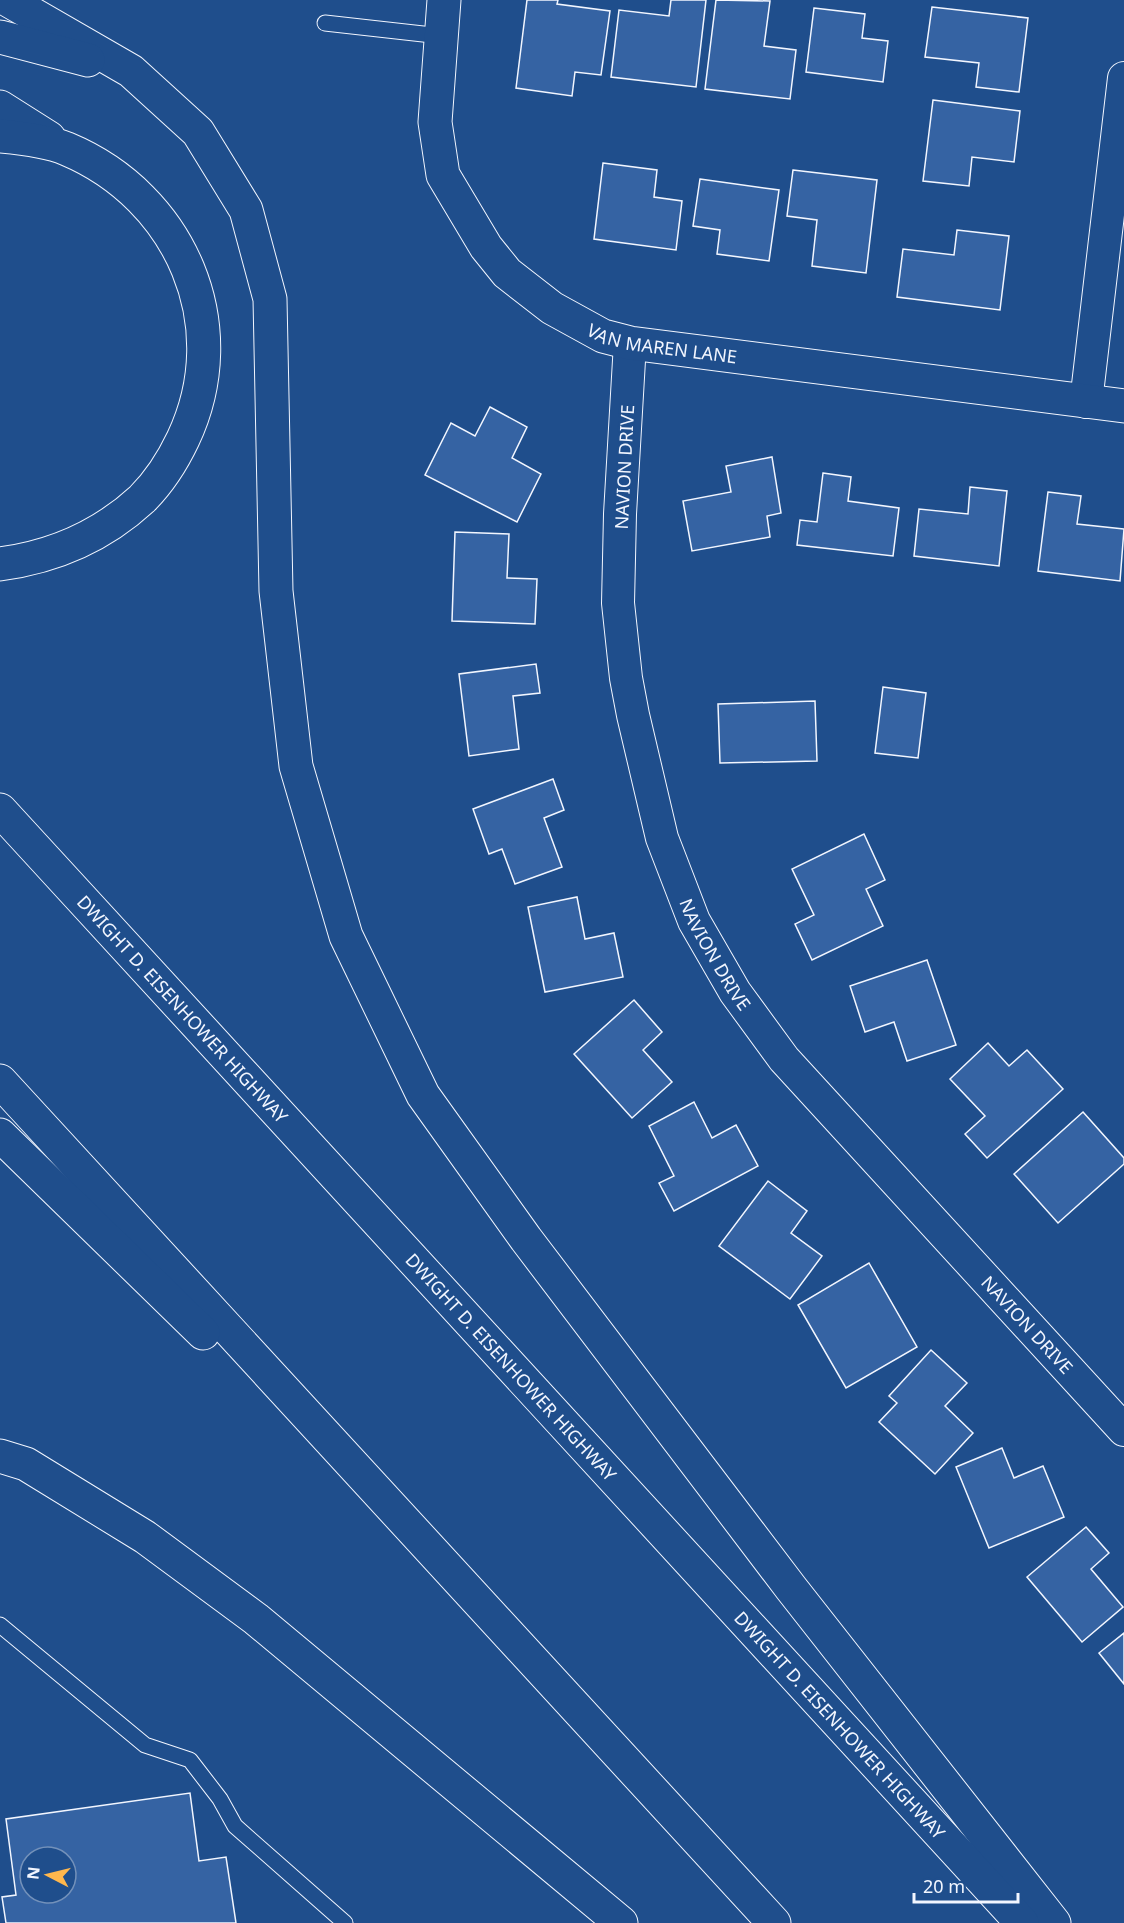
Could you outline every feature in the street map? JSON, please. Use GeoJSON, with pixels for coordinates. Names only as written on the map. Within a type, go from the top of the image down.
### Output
{"type":"FeatureCollection","features":[{"type":"Feature","properties":{"kind":"main road"},"geometry":{"type":"LineString","coordinates":[[8,0],[131,71],[198,132],[246,210],[270,299],[276,591],[296,766],[346,936],[423,1095],[526,1239],[791,1588],[1054,1923]]}},
{"type":"Feature","properties":{"kind":"main road","name":"VAN MAREN LANE"},"geometry":{"type":"LineString","coordinates":[[444,0],[435,122],[443,175],[467,210],[486,247],[507,273],[552,308],[603,336],[630,343],[1124,406]]}},
{"type":"Feature","properties":{"kind":"main road"},"geometry":{"type":"LineString","coordinates":[[0,37],[131,71]]}},
{"type":"Feature","properties":{"kind":"main road"},"geometry":{"type":"LineString","coordinates":[[0,107],[64,148],[95,162],[135,193],[158,216],[176,243],[195,287],[202,319],[205,352],[194,416],[173,460],[143,498],[105,528],[62,550],[33,560],[0,564]]}},
{"type":"Feature","properties":{"kind":"main road"},"geometry":{"type":"LineString","coordinates":[[0,136],[64,148]]}},
{"type":"Feature","properties":{"kind":"main road","name":"DWIGHT D. EISENHOWER HIGHWAY"},"geometry":{"type":"LineString","coordinates":[[0,810],[1022,1923]]}},
{"type":"Feature","properties":{"kind":"main road"},"geometry":{"type":"LineString","coordinates":[[0,1081],[774,1923]]}},
{"type":"Feature","properties":{"kind":"main road"},"geometry":{"type":"LineString","coordinates":[[0,1135],[461,1583]]}},
{"type":"Feature","properties":{"kind":"main road"},"geometry":{"type":"LineString","coordinates":[[0,1456],[26,1464],[145,1537],[256,1619],[621,1923]]}},
{"type":"Feature","properties":{"kind":"street"},"geometry":{"type":"LineString","coordinates":[[1086,402],[1124,78]]}},
{"type":"Feature","properties":{"kind":"street","name":"NAVION DRIVE"},"geometry":{"type":"LineString","coordinates":[[630,343],[620,514],[618,603],[626,678],[662,838],[694,921],[735,992],[784,1059],[1124,1430]]}},
{"type":"Feature","properties":{"kind":"lane"},"geometry":{"type":"LineString","coordinates":[[325,23],[441,36]]}},
{"type":"Feature","properties":{"kind":"lane"},"geometry":{"type":"LineString","coordinates":[[0,1625],[145,1745],[190,1760],[220,1799],[235,1826],[345,1923]]}},
{"type":"Feature","properties":{"kind":"building"},"geometry":{"type":"Polygon","coordinates":[[[527,0],[558,0],[557,4],[610,11],[601,75],[575,72],[572,96],[516,88],[527,0]]]}},
{"type":"Feature","properties":{"kind":"building"},"geometry":{"type":"Polygon","coordinates":[[[671,0],[706,0],[696,87],[611,77],[619,10],[669,16],[671,0]]]}},
{"type":"Feature","properties":{"kind":"building"},"geometry":{"type":"Polygon","coordinates":[[[716,0],[770,1],[764,46],[796,50],[790,99],[705,89],[716,0]]]}},
{"type":"Feature","properties":{"kind":"building"},"geometry":{"type":"Polygon","coordinates":[[[932,7],[1028,18],[1019,92],[976,87],[979,63],[925,57],[932,7]]]}},
{"type":"Feature","properties":{"kind":"building"},"geometry":{"type":"Polygon","coordinates":[[[814,8],[865,14],[862,38],[888,41],[883,82],[806,72],[814,8]]]}},
{"type":"Feature","properties":{"kind":"building"},"geometry":{"type":"Polygon","coordinates":[[[933,100],[1020,111],[1014,162],[972,157],[969,186],[923,181],[933,100]]]}},
{"type":"Feature","properties":{"kind":"building"},"geometry":{"type":"Polygon","coordinates":[[[603,163],[657,170],[654,197],[682,201],[676,250],[594,239],[603,163]]]}},
{"type":"Feature","properties":{"kind":"building"},"geometry":{"type":"Polygon","coordinates":[[[793,170],[877,180],[866,273],[812,266],[817,220],[787,216],[793,170]]]}},
{"type":"Feature","properties":{"kind":"building"},"geometry":{"type":"Polygon","coordinates":[[[700,179],[779,190],[769,261],[717,254],[720,230],[693,226],[700,179]]]}},
{"type":"Feature","properties":{"kind":"building"},"geometry":{"type":"Polygon","coordinates":[[[957,230],[1009,236],[1000,310],[897,297],[903,249],[954,255],[957,230]]]}},
{"type":"Feature","properties":{"kind":"building"},"geometry":{"type":"Polygon","coordinates":[[[490,407],[527,427],[512,458],[541,474],[517,522],[425,475],[451,423],[475,436],[490,407]]]}},
{"type":"Feature","properties":{"kind":"building"},"geometry":{"type":"Polygon","coordinates":[[[772,457],[781,513],[767,516],[770,537],[692,551],[683,501],[731,492],[726,466],[772,457]]]}},
{"type":"Feature","properties":{"kind":"building"},"geometry":{"type":"Polygon","coordinates":[[[823,473],[851,477],[848,501],[899,508],[893,556],[797,545],[800,520],[817,522],[823,473]]]}},
{"type":"Feature","properties":{"kind":"building"},"geometry":{"type":"Polygon","coordinates":[[[970,487],[1007,491],[999,566],[914,556],[919,509],[968,514],[970,487]]]}},
{"type":"Feature","properties":{"kind":"building"},"geometry":{"type":"Polygon","coordinates":[[[1048,492],[1081,496],[1077,524],[1124,529],[1120,581],[1038,571],[1048,492]]]}},
{"type":"Feature","properties":{"kind":"building"},"geometry":{"type":"Polygon","coordinates":[[[455,532],[509,534],[507,578],[537,579],[535,624],[452,621],[455,532]]]}},
{"type":"Feature","properties":{"kind":"building"},"geometry":{"type":"Polygon","coordinates":[[[536,664],[540,693],[513,696],[519,749],[469,756],[459,674],[536,664]]]}},
{"type":"Feature","properties":{"kind":"building"},"geometry":{"type":"Polygon","coordinates":[[[883,687],[926,693],[918,758],[875,753],[883,687]]]}},
{"type":"Feature","properties":{"kind":"building"},"geometry":{"type":"Polygon","coordinates":[[[815,701],[817,761],[720,763],[718,704],[815,701]]]}},
{"type":"Feature","properties":{"kind":"building"},"geometry":{"type":"Polygon","coordinates":[[[553,779],[564,810],[544,818],[562,867],[515,884],[502,849],[489,854],[473,809],[553,779]]]}},
{"type":"Feature","properties":{"kind":"building"},"geometry":{"type":"Polygon","coordinates":[[[864,834],[885,880],[866,889],[883,926],[812,960],[795,924],[814,915],[792,869],[864,834]]]}},
{"type":"Feature","properties":{"kind":"building"},"geometry":{"type":"Polygon","coordinates":[[[577,897],[585,939],[614,933],[623,977],[545,992],[528,907],[577,897]]]}},
{"type":"Feature","properties":{"kind":"building"},"geometry":{"type":"Polygon","coordinates":[[[927,960],[956,1045],[907,1061],[894,1022],[865,1032],[850,986],[927,960]]]}},
{"type":"Feature","properties":{"kind":"building"},"geometry":{"type":"Polygon","coordinates":[[[634,1000],[662,1032],[643,1050],[672,1082],[632,1118],[574,1054],[634,1000]]]}},
{"type":"Feature","properties":{"kind":"building"},"geometry":{"type":"Polygon","coordinates":[[[988,1043],[1009,1066],[1027,1050],[1063,1089],[987,1158],[965,1134],[985,1116],[950,1079],[988,1043]]]}},
{"type":"Feature","properties":{"kind":"building"},"geometry":{"type":"Polygon","coordinates":[[[694,1102],[712,1138],[736,1125],[758,1166],[674,1211],[659,1183],[674,1176],[649,1126],[694,1102]]]}},
{"type":"Feature","properties":{"kind":"building"},"geometry":{"type":"Polygon","coordinates":[[[1083,1112],[1124,1158],[1124,1164],[1058,1223],[1014,1174],[1083,1112]]]}},
{"type":"Feature","properties":{"kind":"building"},"geometry":{"type":"Polygon","coordinates":[[[768,1181],[807,1211],[791,1233],[822,1256],[790,1299],[719,1246],[768,1181]]]}},
{"type":"Feature","properties":{"kind":"building"},"geometry":{"type":"Polygon","coordinates":[[[869,1263],[917,1347],[846,1388],[798,1305],[869,1263]]]}},
{"type":"Feature","properties":{"kind":"building"},"geometry":{"type":"Polygon","coordinates":[[[931,1350],[967,1383],[945,1406],[973,1433],[935,1474],[879,1422],[897,1403],[889,1396],[931,1350]]]}},
{"type":"Feature","properties":{"kind":"building"},"geometry":{"type":"Polygon","coordinates":[[[1002,1448],[1014,1478],[1043,1466],[1064,1517],[989,1548],[956,1467],[1002,1448]]]}},
{"type":"Feature","properties":{"kind":"building"},"geometry":{"type":"Polygon","coordinates":[[[1086,1527],[1109,1553],[1091,1569],[1123,1607],[1082,1642],[1027,1577],[1086,1527]]]}},
{"type":"Feature","properties":{"kind":"building"},"geometry":{"type":"Polygon","coordinates":[[[1124,1633],[1124,1684],[1099,1653],[1124,1633]]]}},
{"type":"Feature","properties":{"kind":"building"},"geometry":{"type":"Polygon","coordinates":[[[190,1793],[199,1861],[226,1857],[236,1923],[6,1923],[2,1897],[16,1895],[6,1819],[190,1793]]]}}]}
